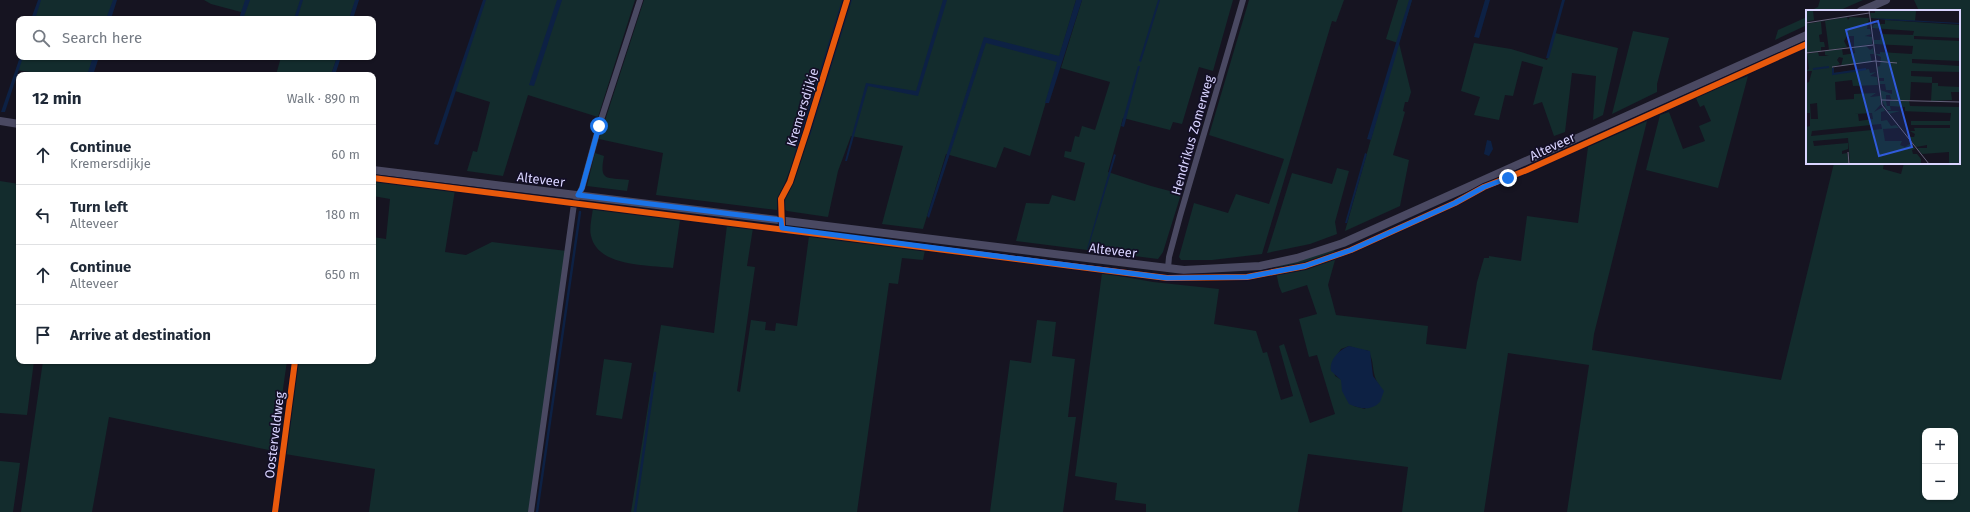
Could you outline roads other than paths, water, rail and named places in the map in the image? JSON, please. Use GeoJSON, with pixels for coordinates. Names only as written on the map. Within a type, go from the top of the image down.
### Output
{"type":"FeatureCollection","features":[{"type":"Feature","properties":{"kind":"street"},"geometry":{"type":"LineString","coordinates":[[531,512],[574,204],[582,188],[599,126],[640,0]]}},
{"type":"Feature","properties":{"kind":"street","name":"Hendrikus Zomerweg"},"geometry":{"type":"LineString","coordinates":[[1168,268],[1172,244],[1243,0]]}},
{"type":"Feature","properties":{"kind":"street"},"geometry":{"type":"LineString","coordinates":[[1863,10],[1886,0]]}},
{"type":"Feature","properties":{"kind":"street","name":"Alteveer"},"geometry":{"type":"LineString","coordinates":[[376,170],[1168,268],[1202,270],[1260,266],[1297,258],[1343,243],[1806,35]]}},
{"type":"Feature","properties":{"kind":"street"},"geometry":{"type":"LineString","coordinates":[[0,121],[16,124]]}},
{"type":"Feature","properties":{"kind":"street","name":"Oosterveldweg"},"geometry":{"type":"LineString","coordinates":[[275,512],[295,364]]}},
{"type":"Feature","properties":{"kind":"water"},"geometry":{"type":"Polygon","coordinates":[[[38,0],[41,0],[36,16],[32,16],[38,0]]]}},
{"type":"Feature","properties":{"kind":"water"},"geometry":{"type":"Polygon","coordinates":[[[113,0],[117,0],[112,16],[107,16],[113,0]]]}},
{"type":"Feature","properties":{"kind":"water"},"geometry":{"type":"Polygon","coordinates":[[[245,0],[250,0],[244,16],[240,16],[245,0]]]}},
{"type":"Feature","properties":{"kind":"water"},"geometry":{"type":"Polygon","coordinates":[[[300,0],[303,0],[298,16],[295,16],[300,0]]]}},
{"type":"Feature","properties":{"kind":"water"},"geometry":{"type":"Polygon","coordinates":[[[355,0],[359,0],[354,16],[350,16],[355,0]]]}},
{"type":"Feature","properties":{"kind":"water"},"geometry":{"type":"Polygon","coordinates":[[[483,0],[486,0],[438,145],[434,144],[483,0]]]}},
{"type":"Feature","properties":{"kind":"water"},"geometry":{"type":"Polygon","coordinates":[[[557,0],[562,0],[534,86],[529,85],[557,0]]]}},
{"type":"Feature","properties":{"kind":"water"},"geometry":{"type":"Polygon","coordinates":[[[842,0],[845,0],[791,170],[797,144],[842,0]]]}},
{"type":"Feature","properties":{"kind":"water"},"geometry":{"type":"Polygon","coordinates":[[[851,0],[809,139],[807,139],[851,0]]]}},
{"type":"Feature","properties":{"kind":"water"},"geometry":{"type":"Polygon","coordinates":[[[943,0],[947,0],[918,96],[868,86],[847,161],[845,161],[866,83],[916,91],[943,0]]]}},
{"type":"Feature","properties":{"kind":"water"},"geometry":{"type":"Polygon","coordinates":[[[1076,0],[1082,0],[1049,103],[1045,103],[1057,62],[986,43],[929,218],[927,216],[984,37],[1059,56],[1076,0]]]}},
{"type":"Feature","properties":{"kind":"water"},"geometry":{"type":"Polygon","coordinates":[[[1158,0],[1160,0],[1141,62],[1139,61],[1158,0]]]}},
{"type":"Feature","properties":{"kind":"water"},"geometry":{"type":"Polygon","coordinates":[[[1409,0],[1412,0],[1371,140],[1367,139],[1409,0]]]}},
{"type":"Feature","properties":{"kind":"water"},"geometry":{"type":"Polygon","coordinates":[[[1485,0],[1490,0],[1479,38],[1474,37],[1485,0]]]}},
{"type":"Feature","properties":{"kind":"water"},"geometry":{"type":"Polygon","coordinates":[[[1562,0],[1565,0],[1549,58],[1546,58],[1562,0]]]}},
{"type":"Feature","properties":{"kind":"water"},"geometry":{"type":"Polygon","coordinates":[[[19,60],[22,60],[18,72],[16,72],[16,78],[5,112],[1,112],[19,60]]]}},
{"type":"Feature","properties":{"kind":"water"},"geometry":{"type":"Polygon","coordinates":[[[92,60],[98,60],[94,72],[88,72],[92,60]]]}},
{"type":"Feature","properties":{"kind":"water"},"geometry":{"type":"Polygon","coordinates":[[[336,60],[340,60],[336,72],[332,72],[336,60]]]}},
{"type":"Feature","properties":{"kind":"water"},"geometry":{"type":"Polygon","coordinates":[[[1138,66],[1140,66],[1124,127],[1121,126],[1138,66]]]}},
{"type":"Feature","properties":{"kind":"water"},"geometry":{"type":"Polygon","coordinates":[[[1487,140],[1491,141],[1493,149],[1489,156],[1484,154],[1487,140]]]}},
{"type":"Feature","properties":{"kind":"water"},"geometry":{"type":"Polygon","coordinates":[[[1365,153],[1367,154],[1347,223],[1345,223],[1365,153]]]}},
{"type":"Feature","properties":{"kind":"water"},"geometry":{"type":"Polygon","coordinates":[[[1114,154],[1116,155],[1087,249],[1114,154]]]}},
{"type":"Feature","properties":{"kind":"water"},"geometry":{"type":"Polygon","coordinates":[[[1349,346],[1370,351],[1373,376],[1384,391],[1380,402],[1373,407],[1361,408],[1349,404],[1342,391],[1341,380],[1331,371],[1333,359],[1342,350],[1349,346]]]}},
{"type":"Feature","properties":{"kind":"waterway"},"geometry":{"type":"LineString","coordinates":[[537,512],[580,212]]}},
{"type":"Feature","properties":{"kind":"waterway"},"geometry":{"type":"LineString","coordinates":[[635,512],[655,373]]}}]}
